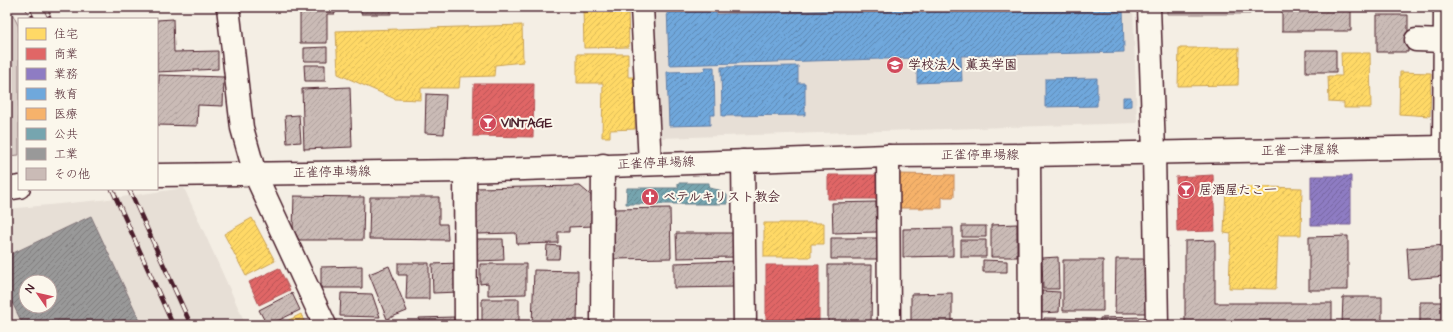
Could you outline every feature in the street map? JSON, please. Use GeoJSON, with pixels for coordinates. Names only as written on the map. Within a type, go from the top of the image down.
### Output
{"type":"FeatureCollection","features":[{"type":"Feature","properties":{"kind":"street"},"geometry":{"type":"LineString","coordinates":[[228,7],[242,128],[255,174],[325,325]]}},
{"type":"Feature","properties":{"kind":"street"},"geometry":{"type":"LineString","coordinates":[[642,7],[650,164]]}},
{"type":"Feature","properties":{"kind":"street"},"geometry":{"type":"LineString","coordinates":[[1149,7],[1154,152],[1157,325]]}},
{"type":"Feature","properties":{"kind":"street"},"geometry":{"type":"LineString","coordinates":[[1445,7],[1445,147]]}},
{"type":"Feature","properties":{"kind":"street"},"geometry":{"type":"LineString","coordinates":[[1416,40],[1444,41]]}},
{"type":"Feature","properties":{"kind":"street","name":"正雀一津屋線"},"geometry":{"type":"LineString","coordinates":[[1154,152],[1445,147]]}},
{"type":"Feature","properties":{"kind":"street","name":"正雀停車場線"},"geometry":{"type":"LineString","coordinates":[[158,175],[465,171],[888,156],[1154,152]]}},
{"type":"Feature","properties":{"kind":"street"},"geometry":{"type":"LineString","coordinates":[[1030,155],[1030,325]]}},
{"type":"Feature","properties":{"kind":"street"},"geometry":{"type":"LineString","coordinates":[[888,156],[889,325]]}},
{"type":"Feature","properties":{"kind":"street"},"geometry":{"type":"LineString","coordinates":[[743,161],[745,325]]}},
{"type":"Feature","properties":{"kind":"street"},"geometry":{"type":"LineString","coordinates":[[602,325],[603,165]]}},
{"type":"Feature","properties":{"kind":"street"},"geometry":{"type":"LineString","coordinates":[[465,171],[466,325]]}},
{"type":"Feature","properties":{"kind":"street"},"geometry":{"type":"LineString","coordinates":[[7,188],[18,187]]}},
{"type":"Feature","properties":{"kind":"shaded area"},"geometry":{"type":"Polygon","coordinates":[[[7,7],[9,7],[18,25],[18,155],[7,156],[7,7]]]}},
{"type":"Feature","properties":{"kind":"shaded area","name":"学校法人 薫英学園"},"geometry":{"type":"Polygon","coordinates":[[[652,7],[1133,7],[1137,123],[660,138],[652,7]]]}},
{"type":"Feature","properties":{"kind":"shaded area"},"geometry":{"type":"Polygon","coordinates":[[[1167,7],[1255,7],[1250,14],[1167,14],[1167,7]]]}},
{"type":"Feature","properties":{"kind":"shaded area"},"geometry":{"type":"Polygon","coordinates":[[[184,188],[246,325],[7,325],[7,209],[101,200],[184,188]]]}},
{"type":"Feature","properties":{"kind":"building: 住宅"},"geometry":{"type":"Polygon","coordinates":[[[628,8],[629,47],[584,48],[583,9],[628,8]]]}},
{"type":"Feature","properties":{"kind":"building: 住宅"},"geometry":{"type":"Polygon","coordinates":[[[522,25],[523,62],[495,65],[494,76],[460,77],[459,88],[421,88],[421,100],[395,99],[338,74],[336,31],[522,25]]]}},
{"type":"Feature","properties":{"kind":"building: 住宅"},"geometry":{"type":"Polygon","coordinates":[[[1179,48],[1239,48],[1238,85],[1178,86],[1179,48]]]}},
{"type":"Feature","properties":{"kind":"building: 住宅"},"geometry":{"type":"Polygon","coordinates":[[[1341,53],[1370,53],[1371,108],[1344,108],[1344,103],[1329,102],[1328,76],[1342,76],[1341,53]]]}},
{"type":"Feature","properties":{"kind":"building: 住宅"},"geometry":{"type":"Polygon","coordinates":[[[577,54],[628,54],[628,77],[635,77],[635,129],[610,130],[610,137],[602,137],[603,83],[577,83],[577,54]]]}},
{"type":"Feature","properties":{"kind":"building: 住宅"},"geometry":{"type":"Polygon","coordinates":[[[1400,72],[1431,73],[1430,116],[1399,114],[1400,72]]]}},
{"type":"Feature","properties":{"kind":"building: 住宅"},"geometry":{"type":"Polygon","coordinates":[[[1226,186],[1302,188],[1301,235],[1278,235],[1276,289],[1229,288],[1231,234],[1224,233],[1226,186]]]}},
{"type":"Feature","properties":{"kind":"building: 住宅"},"geometry":{"type":"Polygon","coordinates":[[[252,218],[275,261],[246,276],[224,234],[252,218]]]}},
{"type":"Feature","properties":{"kind":"building: 住宅"},"geometry":{"type":"Polygon","coordinates":[[[764,223],[824,223],[824,244],[811,244],[811,257],[764,257],[764,223]]]}},
{"type":"Feature","properties":{"kind":"building: 住宅"},"geometry":{"type":"Polygon","coordinates":[[[301,314],[306,325],[279,325],[301,314]]]}},
{"type":"Feature","properties":{"kind":"building: 商業"},"geometry":{"type":"Polygon","coordinates":[[[474,84],[534,84],[533,137],[473,136],[474,84]]]}},
{"type":"Feature","properties":{"kind":"building: 商業"},"geometry":{"type":"Polygon","coordinates":[[[828,175],[881,175],[881,199],[828,199],[828,175]]]}},
{"type":"Feature","properties":{"kind":"building: 商業"},"geometry":{"type":"Polygon","coordinates":[[[1213,175],[1215,231],[1177,232],[1176,177],[1213,175]]]}},
{"type":"Feature","properties":{"kind":"building: 商業"},"geometry":{"type":"Polygon","coordinates":[[[766,265],[819,265],[819,325],[766,325],[766,265]]]}},
{"type":"Feature","properties":{"kind":"building: 商業"},"geometry":{"type":"Polygon","coordinates":[[[279,268],[290,290],[259,305],[249,282],[279,268]]]}},
{"type":"Feature","properties":{"kind":"building: 業務"},"geometry":{"type":"Polygon","coordinates":[[[1311,176],[1351,176],[1351,225],[1311,225],[1311,176]]]}},
{"type":"Feature","properties":{"kind":"building: 教育"},"geometry":{"type":"Polygon","coordinates":[[[667,7],[716,7],[716,14],[955,7],[1123,7],[1124,52],[961,56],[962,81],[917,83],[917,58],[669,65],[667,7]]]}},
{"type":"Feature","properties":{"kind":"building: 教育"},"geometry":{"type":"Polygon","coordinates":[[[798,66],[798,83],[805,83],[805,115],[722,116],[721,67],[798,66]]]}},
{"type":"Feature","properties":{"kind":"building: 教育"},"geometry":{"type":"Polygon","coordinates":[[[705,67],[714,67],[715,115],[710,115],[710,125],[669,126],[667,72],[705,71],[705,67]]]}},
{"type":"Feature","properties":{"kind":"building: 教育"},"geometry":{"type":"Polygon","coordinates":[[[1097,78],[1097,106],[1045,107],[1045,79],[1097,78]]]}},
{"type":"Feature","properties":{"kind":"building: 教育"},"geometry":{"type":"Polygon","coordinates":[[[1123,97],[1131,97],[1131,106],[1123,107],[1123,97]]]}},
{"type":"Feature","properties":{"kind":"building: 医療"},"geometry":{"type":"Polygon","coordinates":[[[899,174],[954,175],[954,197],[942,197],[942,208],[899,208],[899,174]]]}},
{"type":"Feature","properties":{"kind":"building: 公共"},"geometry":{"type":"Polygon","coordinates":[[[678,183],[709,183],[709,188],[719,190],[727,195],[727,204],[626,204],[627,188],[678,188],[678,183]]]}},
{"type":"Feature","properties":{"kind":"building: 工業"},"geometry":{"type":"Polygon","coordinates":[[[91,216],[142,325],[23,325],[7,292],[7,256],[91,216]]]}},
{"type":"Feature","properties":{"kind":"building: その他"},"geometry":{"type":"Polygon","coordinates":[[[313,7],[335,7],[335,14],[327,14],[327,43],[300,43],[300,12],[313,12],[313,7]]]}},
{"type":"Feature","properties":{"kind":"building: その他"},"geometry":{"type":"Polygon","coordinates":[[[361,7],[391,7],[391,14],[361,14],[361,7]]]}},
{"type":"Feature","properties":{"kind":"building: その他"},"geometry":{"type":"Polygon","coordinates":[[[1282,7],[1351,7],[1351,31],[1282,31],[1282,7]]]}},
{"type":"Feature","properties":{"kind":"building: その他"},"geometry":{"type":"Polygon","coordinates":[[[1379,7],[1411,7],[1411,10],[1379,10],[1379,7]]]}},
{"type":"Feature","properties":{"kind":"building: その他"},"geometry":{"type":"Polygon","coordinates":[[[1377,15],[1408,15],[1408,52],[1377,52],[1377,15]]]}},
{"type":"Feature","properties":{"kind":"building: その他"},"geometry":{"type":"Polygon","coordinates":[[[173,19],[174,52],[218,51],[218,69],[158,72],[158,20],[173,19]]]}},
{"type":"Feature","properties":{"kind":"building: その他"},"geometry":{"type":"Polygon","coordinates":[[[327,47],[327,61],[304,61],[304,48],[327,47]]]}},
{"type":"Feature","properties":{"kind":"building: その他"},"geometry":{"type":"Polygon","coordinates":[[[1306,50],[1336,50],[1336,72],[1306,72],[1306,50]]]}},
{"type":"Feature","properties":{"kind":"building: その他"},"geometry":{"type":"Polygon","coordinates":[[[304,65],[325,65],[325,81],[305,81],[304,65]]]}},
{"type":"Feature","properties":{"kind":"building: その他"},"geometry":{"type":"Polygon","coordinates":[[[159,75],[224,77],[223,106],[198,105],[197,126],[158,125],[159,75]]]}},
{"type":"Feature","properties":{"kind":"building: その他"},"geometry":{"type":"Polygon","coordinates":[[[350,87],[352,147],[304,149],[302,89],[350,87]]]}},
{"type":"Feature","properties":{"kind":"building: その他"},"geometry":{"type":"Polygon","coordinates":[[[426,94],[446,95],[444,134],[425,133],[426,94]]]}},
{"type":"Feature","properties":{"kind":"building: その他"},"geometry":{"type":"Polygon","coordinates":[[[299,115],[301,142],[287,143],[285,116],[299,115]]]}},
{"type":"Feature","properties":{"kind":"building: その他"},"geometry":{"type":"Polygon","coordinates":[[[580,186],[594,198],[593,226],[569,227],[569,232],[558,232],[558,243],[517,244],[516,233],[477,234],[475,188],[580,186]]]}},
{"type":"Feature","properties":{"kind":"building: その他"},"geometry":{"type":"Polygon","coordinates":[[[294,196],[364,197],[363,240],[299,240],[293,229],[294,196]]]}},
{"type":"Feature","properties":{"kind":"building: その他"},"geometry":{"type":"Polygon","coordinates":[[[370,197],[439,197],[439,224],[447,224],[448,240],[369,239],[370,197]]]}},
{"type":"Feature","properties":{"kind":"building: その他"},"geometry":{"type":"Polygon","coordinates":[[[876,202],[877,232],[833,233],[832,203],[876,202]]]}},
{"type":"Feature","properties":{"kind":"building: その他"},"geometry":{"type":"Polygon","coordinates":[[[670,208],[671,258],[614,259],[613,209],[670,208]]]}},
{"type":"Feature","properties":{"kind":"building: その他"},"geometry":{"type":"Polygon","coordinates":[[[1017,224],[1017,257],[991,257],[991,225],[1017,224]]]}},
{"type":"Feature","properties":{"kind":"building: その他"},"geometry":{"type":"Polygon","coordinates":[[[962,226],[986,226],[986,237],[962,237],[962,226]]]}},
{"type":"Feature","properties":{"kind":"building: その他"},"geometry":{"type":"Polygon","coordinates":[[[953,228],[953,256],[903,257],[903,229],[953,228]]]}},
{"type":"Feature","properties":{"kind":"building: その他"},"geometry":{"type":"Polygon","coordinates":[[[676,233],[735,233],[735,257],[677,258],[676,233]]]}},
{"type":"Feature","properties":{"kind":"building: その他"},"geometry":{"type":"Polygon","coordinates":[[[1348,236],[1348,290],[1309,290],[1309,237],[1348,236]]]}},
{"type":"Feature","properties":{"kind":"building: その他"},"geometry":{"type":"Polygon","coordinates":[[[831,238],[878,238],[879,259],[831,259],[831,238]]]}},
{"type":"Feature","properties":{"kind":"building: その他"},"geometry":{"type":"Polygon","coordinates":[[[477,239],[503,239],[504,260],[477,261],[477,239]]]}},
{"type":"Feature","properties":{"kind":"building: その他"},"geometry":{"type":"Polygon","coordinates":[[[961,240],[986,240],[986,257],[961,257],[961,240]]]}},
{"type":"Feature","properties":{"kind":"building: その他"},"geometry":{"type":"Polygon","coordinates":[[[1215,240],[1215,303],[1332,303],[1332,325],[1185,325],[1185,241],[1215,240]]]}},
{"type":"Feature","properties":{"kind":"building: その他"},"geometry":{"type":"Polygon","coordinates":[[[547,245],[560,246],[559,259],[546,259],[547,245]]]}},
{"type":"Feature","properties":{"kind":"building: その他"},"geometry":{"type":"Polygon","coordinates":[[[1446,245],[1446,276],[1409,279],[1407,248],[1446,245]]]}},
{"type":"Feature","properties":{"kind":"building: その他"},"geometry":{"type":"Polygon","coordinates":[[[1058,257],[1059,289],[1043,289],[1042,258],[1058,257]]]}},
{"type":"Feature","properties":{"kind":"building: その他"},"geometry":{"type":"Polygon","coordinates":[[[1116,259],[1146,259],[1146,313],[1115,313],[1116,259]]]}},
{"type":"Feature","properties":{"kind":"building: その他"},"geometry":{"type":"Polygon","coordinates":[[[983,260],[1007,261],[1007,272],[983,272],[983,260]]]}},
{"type":"Feature","properties":{"kind":"building: その他"},"geometry":{"type":"Polygon","coordinates":[[[1063,260],[1103,260],[1103,311],[1063,311],[1063,260]]]}},
{"type":"Feature","properties":{"kind":"building: その他"},"geometry":{"type":"Polygon","coordinates":[[[736,261],[736,287],[674,288],[674,263],[736,261]]]}},
{"type":"Feature","properties":{"kind":"building: その他"},"geometry":{"type":"Polygon","coordinates":[[[398,263],[429,263],[429,299],[406,299],[407,275],[398,275],[398,263]]]}},
{"type":"Feature","properties":{"kind":"building: その他"},"geometry":{"type":"Polygon","coordinates":[[[458,263],[459,292],[433,293],[432,264],[458,263]]]}},
{"type":"Feature","properties":{"kind":"building: その他"},"geometry":{"type":"Polygon","coordinates":[[[480,264],[526,264],[526,294],[488,295],[488,283],[480,284],[480,264]]]}},
{"type":"Feature","properties":{"kind":"building: その他"},"geometry":{"type":"Polygon","coordinates":[[[828,265],[872,265],[871,325],[828,325],[828,265]]]}},
{"type":"Feature","properties":{"kind":"building: その他"},"geometry":{"type":"Polygon","coordinates":[[[362,266],[362,288],[321,288],[321,267],[362,266]]]}},
{"type":"Feature","properties":{"kind":"building: その他"},"geometry":{"type":"Polygon","coordinates":[[[389,266],[407,311],[387,319],[369,274],[389,266]]]}},
{"type":"Feature","properties":{"kind":"building: その他"},"geometry":{"type":"Polygon","coordinates":[[[534,270],[578,271],[577,325],[532,325],[534,270]]]}},
{"type":"Feature","properties":{"kind":"building: その他"},"geometry":{"type":"Polygon","coordinates":[[[1042,291],[1060,292],[1059,312],[1042,313],[1042,291]]]}},
{"type":"Feature","properties":{"kind":"building: その他"},"geometry":{"type":"Polygon","coordinates":[[[292,293],[300,310],[267,325],[259,310],[292,293]]]}},
{"type":"Feature","properties":{"kind":"building: その他"},"geometry":{"type":"Polygon","coordinates":[[[341,293],[372,294],[380,317],[340,316],[341,293]]]}},
{"type":"Feature","properties":{"kind":"building: その他"},"geometry":{"type":"Polygon","coordinates":[[[952,293],[952,325],[901,325],[901,322],[911,321],[911,294],[952,293]]]}},
{"type":"Feature","properties":{"kind":"building: その他"},"geometry":{"type":"Polygon","coordinates":[[[1343,297],[1382,297],[1382,325],[1342,325],[1343,297]]]}},
{"type":"Feature","properties":{"kind":"building: その他"},"geometry":{"type":"Polygon","coordinates":[[[482,299],[519,299],[519,325],[482,325],[482,299]]]}},
{"type":"Feature","properties":{"kind":"building: その他"},"geometry":{"type":"Polygon","coordinates":[[[1420,302],[1442,302],[1442,325],[1420,325],[1420,302]]]}},
{"type":"Feature","properties":{"kind":"building: その他"},"geometry":{"type":"Polygon","coordinates":[[[454,317],[454,325],[420,325],[419,318],[454,317]]]}},
{"type":"Feature","properties":{"kind":"building: その他"},"geometry":{"type":"Polygon","coordinates":[[[1144,317],[1144,325],[1100,325],[1100,318],[1144,317]]]}},
{"type":"Feature","properties":{"kind":"building: その他"},"geometry":{"type":"Polygon","coordinates":[[[1044,318],[1095,319],[1095,325],[1044,325],[1044,318]]]}},
{"type":"Feature","properties":{"kind":"railway"},"geometry":{"type":"LineString","coordinates":[[27,7],[32,18]]}},
{"type":"Feature","properties":{"kind":"railway"},"geometry":{"type":"LineString","coordinates":[[45,7],[50,18]]}},
{"type":"Feature","properties":{"kind":"railway"},"geometry":{"type":"LineString","coordinates":[[112,190],[173,325]]}},
{"type":"Feature","properties":{"kind":"railway"},"geometry":{"type":"LineString","coordinates":[[129,190],[191,325]]}},
{"type":"Feature","properties":{"kind":"place","name":"学校法人 薫英学園"},"geometry":{"type":"Point","coordinates":[895,65]}},
{"type":"Feature","properties":{"kind":"place","name":"VINTAGE"},"geometry":{"type":"Point","coordinates":[488,123]}},
{"type":"Feature","properties":{"kind":"place","name":"居酒屋たこ一"},"geometry":{"type":"Point","coordinates":[1186,190]}},
{"type":"Feature","properties":{"kind":"place","name":"ベテルキリスト教会"},"geometry":{"type":"Point","coordinates":[650,197]}}]}
